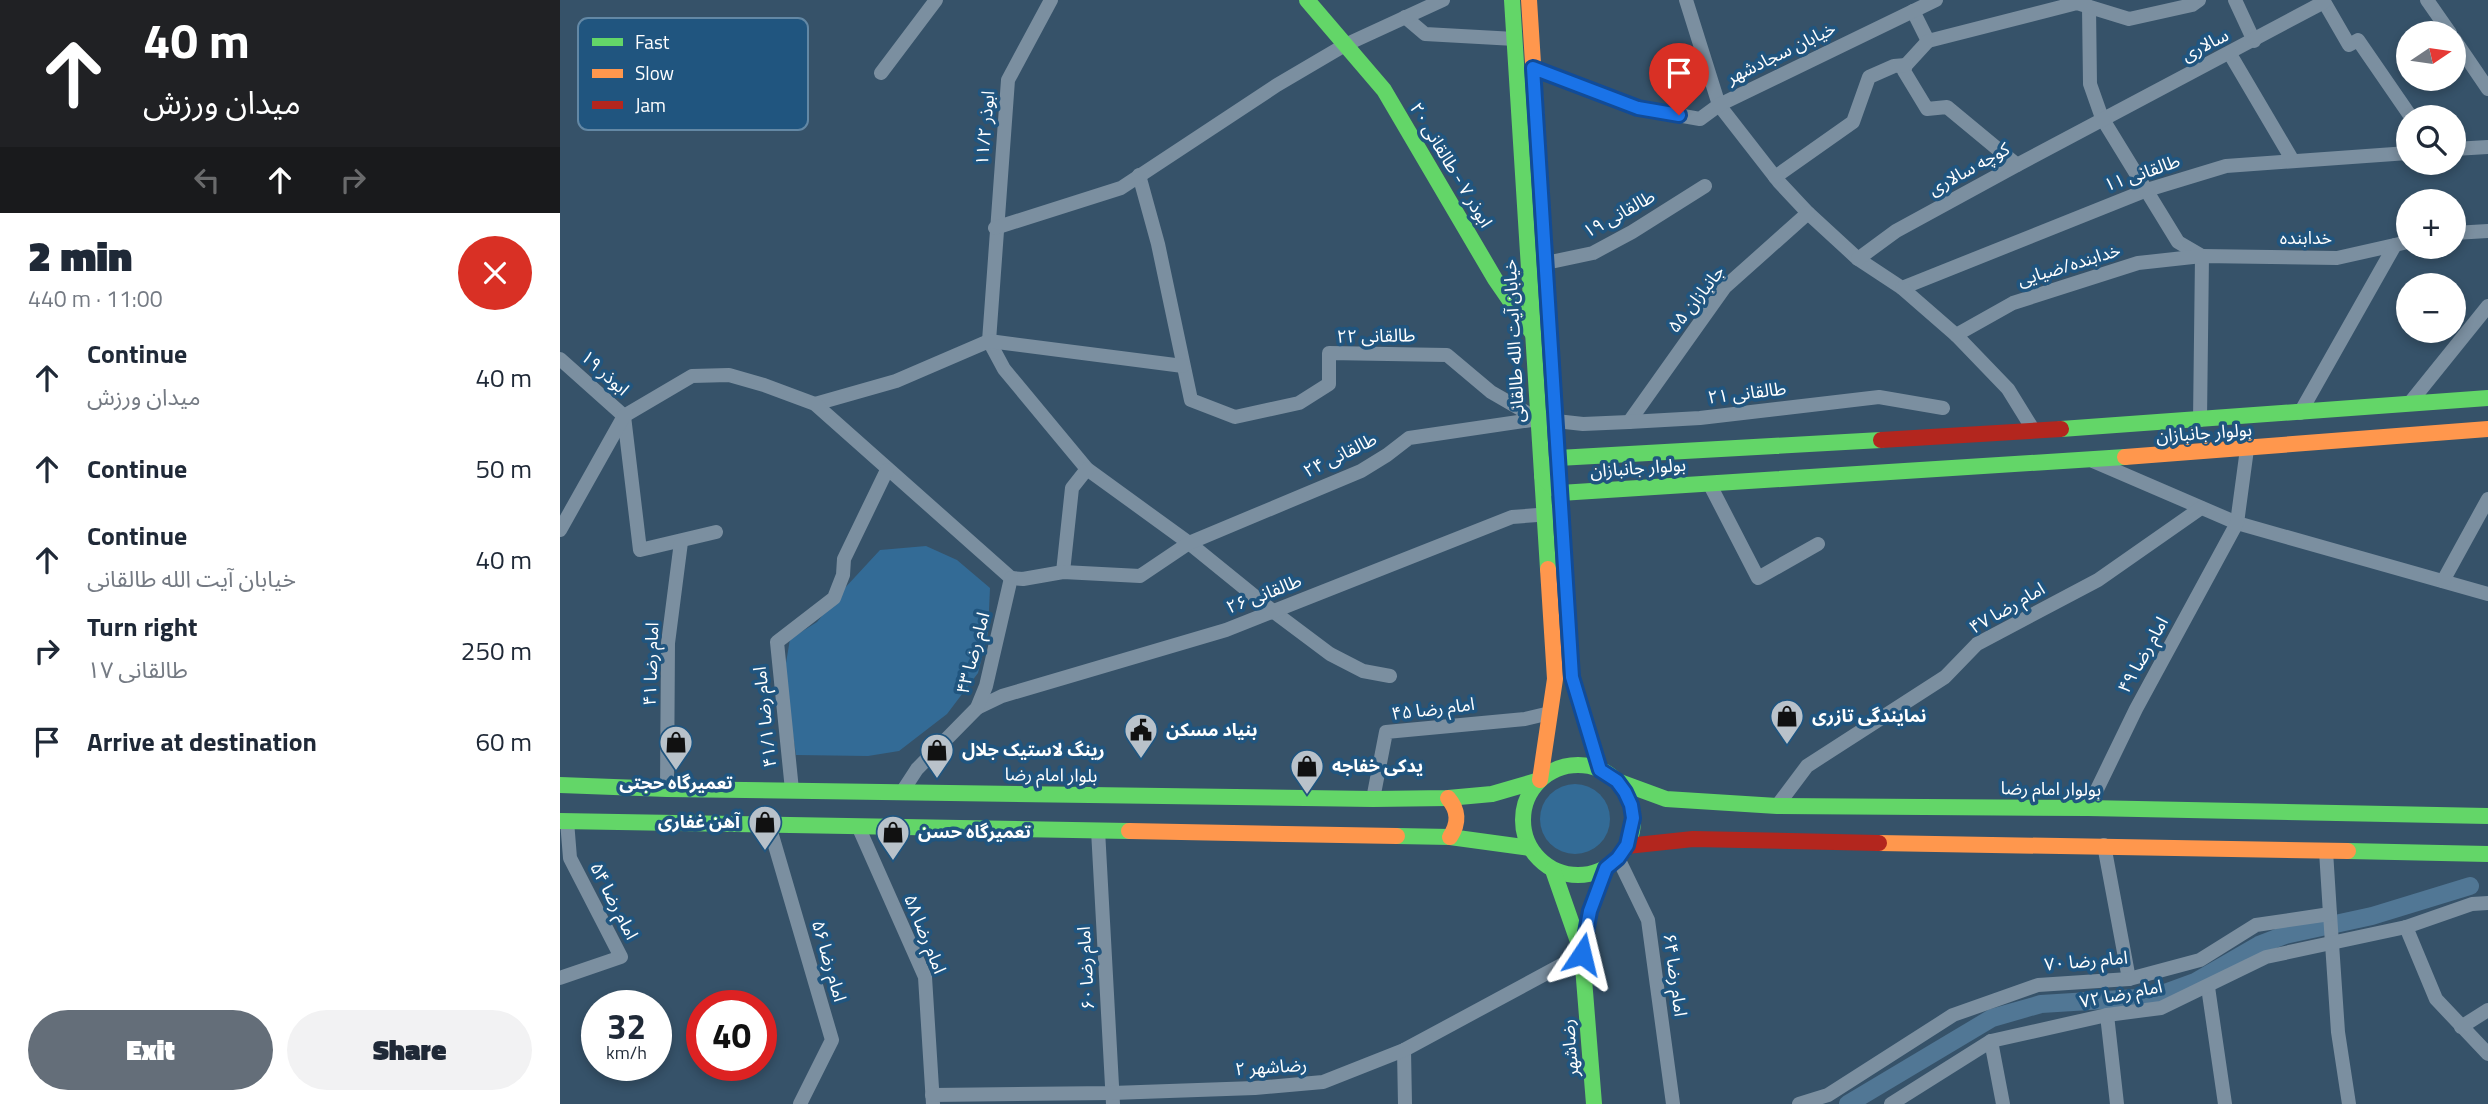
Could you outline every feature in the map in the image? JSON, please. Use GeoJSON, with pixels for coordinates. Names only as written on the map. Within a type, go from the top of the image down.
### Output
{"type":"FeatureCollection","features":[{"type":"Feature","properties":{"kind":"main road","name":"ابوذر ۷ - طالقانی ۲۰"},"geometry":{"type":"LineString","coordinates":[[1307,0],[1384,90],[1495,279],[1534,336],[1552,357]]}},
{"type":"Feature","properties":{"kind":"main road","name":"خیابان آیت الله طالقانی"},"geometry":{"type":"LineString","coordinates":[[1513,0],[1542,476],[1553,514],[1563,678]]}},
{"type":"Feature","properties":{"kind":"main road","name":"خیابان آیت الله طالقانی"},"geometry":{"type":"LineString","coordinates":[[1529,0],[1560,493],[1553,514]]}},
{"type":"Feature","properties":{"kind":"main road","name":"بولوار جانبازان"},"geometry":{"type":"LineString","coordinates":[[1558,458],[2034,431],[2488,398]]}},
{"type":"Feature","properties":{"kind":"main road"},"geometry":{"type":"LineString","coordinates":[[2366,408],[2369,439]]}},
{"type":"Feature","properties":{"kind":"main road","name":"بولوار جانبازان"},"geometry":{"type":"LineString","coordinates":[[1560,493],[2248,449],[2488,429]]}},
{"type":"Feature","properties":{"kind":"main road"},"geometry":{"type":"LineString","coordinates":[[1641,452],[1643,487]]}},
{"type":"Feature","properties":{"kind":"main road"},"geometry":{"type":"LineString","coordinates":[[1558,458],[1542,476],[1560,493]]}},
{"type":"Feature","properties":{"kind":"main road"},"geometry":{"type":"LineString","coordinates":[[1540,780],[1550,713],[1563,678]]}},
{"type":"Feature","properties":{"kind":"main road"},"geometry":{"type":"LineString","coordinates":[[1563,678],[1600,770]]}},
{"type":"Feature","properties":{"kind":"main road"},"geometry":{"type":"LineString","coordinates":[[1583,950],[1590,911],[1617,857],[1633,818],[1631,805],[1617,781],[1588,766],[1562,767],[1540,780],[1529,795],[1524,813],[1524,831],[1530,848],[1540,860],[1553,870],[1571,875],[1589,874],[1617,857],[1693,839],[2488,854]]}},
{"type":"Feature","properties":{"kind":"main road","name":"بلوار امام رضا"},"geometry":{"type":"LineString","coordinates":[[560,785],[667,789],[1373,799],[1448,798],[1492,794],[1540,780]]}},
{"type":"Feature","properties":{"kind":"main road","name":"بولوار امام رضا"},"geometry":{"type":"LineString","coordinates":[[1617,781],[1666,799],[1777,806],[2088,808],[2488,816]]}},
{"type":"Feature","properties":{"kind":"main road"},"geometry":{"type":"LineString","coordinates":[[1448,798],[1457,810],[1458,818],[1458,825],[1450,837]]}},
{"type":"Feature","properties":{"kind":"main road"},"geometry":{"type":"LineString","coordinates":[[1693,839],[1690,819],[1696,802]]}},
{"type":"Feature","properties":{"kind":"main road"},"geometry":{"type":"LineString","coordinates":[[564,821],[1450,837],[1530,848]]}},
{"type":"Feature","properties":{"kind":"main road"},"geometry":{"type":"LineString","coordinates":[[1553,870],[1583,950]]}},
{"type":"Feature","properties":{"kind":"main road","name":"رضاشهر"},"geometry":{"type":"LineString","coordinates":[[1583,950],[1594,1104]]}},
{"type":"Feature","properties":{"kind":"street"},"geometry":{"type":"LineString","coordinates":[[881,73],[936,0]]}},
{"type":"Feature","properties":{"kind":"street","name":"ابوذر ۱۱/۲"},"geometry":{"type":"LineString","coordinates":[[989,341],[995,228],[1008,79],[1051,0]]}},
{"type":"Feature","properties":{"kind":"street"},"geometry":{"type":"LineString","coordinates":[[995,228],[1121,188],[1277,85],[1345,45],[1443,0]]}},
{"type":"Feature","properties":{"kind":"street"},"geometry":{"type":"LineString","coordinates":[[1686,0],[1719,105],[1775,177],[1808,214],[1858,259],[1902,288],[1956,335],[2008,389],[2034,431]]}},
{"type":"Feature","properties":{"kind":"street","name":"خیابان سجادشهر"},"geometry":{"type":"LineString","coordinates":[[1533,68],[1638,108],[1700,119],[1719,105],[1936,0]]}},
{"type":"Feature","properties":{"kind":"street"},"geometry":{"type":"LineString","coordinates":[[2017,165],[1947,107],[1927,109],[1904,71],[1906,65],[1928,41],[2077,3],[2129,19],[2192,5],[2199,0]]}},
{"type":"Feature","properties":{"kind":"street"},"geometry":{"type":"LineString","coordinates":[[2235,0],[2254,41]]}},
{"type":"Feature","properties":{"kind":"street"},"geometry":{"type":"LineString","coordinates":[[2427,0],[2442,21]]}},
{"type":"Feature","properties":{"kind":"street"},"geometry":{"type":"LineString","coordinates":[[2323,1],[2349,45],[2358,40],[2404,105]]}},
{"type":"Feature","properties":{"kind":"street","name":"سالاری"},"geometry":{"type":"LineString","coordinates":[[2102,118],[2230,54],[2323,1]]}},
{"type":"Feature","properties":{"kind":"street"},"geometry":{"type":"LineString","coordinates":[[2089,7],[2090,85],[2102,118],[2178,242],[2202,256],[2200,420]]}},
{"type":"Feature","properties":{"kind":"street"},"geometry":{"type":"LineString","coordinates":[[1913,11],[1928,41]]}},
{"type":"Feature","properties":{"kind":"street"},"geometry":{"type":"LineString","coordinates":[[1405,17],[1425,34],[1515,39]]}},
{"type":"Feature","properties":{"kind":"street"},"geometry":{"type":"LineString","coordinates":[[2230,54],[2293,161]]}},
{"type":"Feature","properties":{"kind":"street"},"geometry":{"type":"LineString","coordinates":[[2466,57],[2488,89]]}},
{"type":"Feature","properties":{"kind":"street"},"geometry":{"type":"LineString","coordinates":[[1775,177],[1853,122],[1869,77],[1894,66],[1906,65]]}},
{"type":"Feature","properties":{"kind":"street","name":"کوچه سالاری"},"geometry":{"type":"LineString","coordinates":[[1858,259],[1896,232],[2102,118]]}},
{"type":"Feature","properties":{"kind":"street"},"geometry":{"type":"LineString","coordinates":[[2466,148],[2488,147]]}},
{"type":"Feature","properties":{"kind":"street","name":"طالقانی ۱۱"},"geometry":{"type":"LineString","coordinates":[[1902,288],[2147,190],[2226,166],[2396,153]]}},
{"type":"Feature","properties":{"kind":"street"},"geometry":{"type":"LineString","coordinates":[[815,404],[896,381],[989,341],[1183,366],[1158,244],[1139,176]]}},
{"type":"Feature","properties":{"kind":"street","name":"طالقانی ۱۹"},"geometry":{"type":"LineString","coordinates":[[1546,263],[1593,253],[1705,186]]}},
{"type":"Feature","properties":{"kind":"street","name":"جانبازان ۵۵"},"geometry":{"type":"LineString","coordinates":[[1629,422],[1725,287],[1808,214]]}},
{"type":"Feature","properties":{"kind":"street"},"geometry":{"type":"LineString","coordinates":[[2466,232],[2488,231]]}},
{"type":"Feature","properties":{"kind":"street","name":"خدابنده"},"geometry":{"type":"LineString","coordinates":[[2202,256],[2337,257],[2396,245]]}},
{"type":"Feature","properties":{"kind":"street"},"geometry":{"type":"LineString","coordinates":[[2300,413],[2396,252]]}},
{"type":"Feature","properties":{"kind":"street","name":"خدابنده/ضیایی"},"geometry":{"type":"LineString","coordinates":[[1956,335],[2013,303],[2138,263],[2202,256]]}},
{"type":"Feature","properties":{"kind":"street"},"geometry":{"type":"LineString","coordinates":[[2409,404],[2488,306]]}},
{"type":"Feature","properties":{"kind":"street"},"geometry":{"type":"LineString","coordinates":[[989,341],[1004,369],[1087,469],[1189,543],[1273,612],[1345,664],[1363,671],[1390,676]]}},
{"type":"Feature","properties":{"kind":"street","name":"طالقانی ۲۲"},"geometry":{"type":"LineString","coordinates":[[1183,366],[1191,400],[1235,417],[1299,403],[1329,384],[1329,353],[1447,355],[1491,392],[1538,419]]}},
{"type":"Feature","properties":{"kind":"street","name":"ابوذر ۱۹"},"geometry":{"type":"LineString","coordinates":[[562,364],[624,416]]}},
{"type":"Feature","properties":{"kind":"street"},"geometry":{"type":"LineString","coordinates":[[560,530],[624,416],[692,376],[729,375],[815,404],[1011,578]]}},
{"type":"Feature","properties":{"kind":"street","name":"طالقانی ۲۱"},"geometry":{"type":"LineString","coordinates":[[1555,422],[1583,424],[1700,418],[1879,397],[1943,408]]}},
{"type":"Feature","properties":{"kind":"street"},"geometry":{"type":"LineString","coordinates":[[624,416],[640,550],[716,532]]}},
{"type":"Feature","properties":{"kind":"street","name":"طالقانی ۲۴"},"geometry":{"type":"LineString","coordinates":[[1011,578],[1023,579],[1063,572],[1140,576],[1189,543],[1361,471],[1409,438],[1538,419],[1555,422]]}},
{"type":"Feature","properties":{"kind":"street"},"geometry":{"type":"LineString","coordinates":[[2237,523],[2248,449]]}},
{"type":"Feature","properties":{"kind":"street"},"geometry":{"type":"LineString","coordinates":[[2088,459],[2237,523],[2488,594]]}},
{"type":"Feature","properties":{"kind":"street"},"geometry":{"type":"LineString","coordinates":[[1063,572],[1072,488],[1087,469]]}},
{"type":"Feature","properties":{"kind":"street","name":"امام رضا ۴۱/۱"},"geometry":{"type":"LineString","coordinates":[[792,790],[777,642],[834,598],[843,575],[844,559],[887,470]]}},
{"type":"Feature","properties":{"kind":"street"},"geometry":{"type":"LineString","coordinates":[[1709,483],[1758,578],[1818,544]]}},
{"type":"Feature","properties":{"kind":"street"},"geometry":{"type":"LineString","coordinates":[[2443,581],[2488,499]]}},
{"type":"Feature","properties":{"kind":"street","name":"امام رضا ۴۷"},"geometry":{"type":"LineString","coordinates":[[1777,806],[1807,766],[1945,677],[1978,644],[2098,580],[2201,508]]}},
{"type":"Feature","properties":{"kind":"street","name":"طالقانی ۲۶"},"geometry":{"type":"LineString","coordinates":[[977,708],[1002,696],[1226,630],[1512,517],[1553,514]]}},
{"type":"Feature","properties":{"kind":"street","name":"امام رضا ۴۹"},"geometry":{"type":"LineString","coordinates":[[2088,808],[2136,709],[2237,523]]}},
{"type":"Feature","properties":{"kind":"street","name":"امام رضا ۴۱"},"geometry":{"type":"LineString","coordinates":[[667,789],[668,643],[681,542]]}},
{"type":"Feature","properties":{"kind":"street","name":"امام رضا ۴۳"},"geometry":{"type":"LineString","coordinates":[[902,792],[917,769],[977,708],[986,686],[1011,578]]}},
{"type":"Feature","properties":{"kind":"street","name":"امام رضا ۴۵"},"geometry":{"type":"LineString","coordinates":[[1373,799],[1386,732],[1525,719],[1550,713]]}},
{"type":"Feature","properties":{"kind":"street","name":"امام رضا ۵۴"},"geometry":{"type":"LineString","coordinates":[[560,978],[621,957],[570,858],[564,821]]}},
{"type":"Feature","properties":{"kind":"street","name":"امام رضا ۵۶"},"geometry":{"type":"LineString","coordinates":[[769,825],[832,1040],[800,1104]]}},
{"type":"Feature","properties":{"kind":"street","name":"امام رضا ۵۸"},"geometry":{"type":"LineString","coordinates":[[858,825],[925,977],[933,1100]]}},
{"type":"Feature","properties":{"kind":"street","name":"امام رضا ۶۰"},"geometry":{"type":"LineString","coordinates":[[1098,830],[1112,1099]]}},
{"type":"Feature","properties":{"kind":"street"},"geometry":{"type":"LineString","coordinates":[[2104,845],[2129,979]]}},
{"type":"Feature","properties":{"kind":"street"},"geometry":{"type":"LineString","coordinates":[[2326,851],[2338,1032],[2349,1104]]}},
{"type":"Feature","properties":{"kind":"street","name":"امام رضا ۶۴"},"geometry":{"type":"LineString","coordinates":[[1617,857],[1648,920],[1673,1104]]}},
{"type":"Feature","properties":{"kind":"street","name":"امام رضا ۷۲"},"geometry":{"type":"LineString","coordinates":[[1893,1103],[1991,1041],[2107,1015],[2161,1009],[2266,957],[2406,927],[2472,904],[2488,903]]}},
{"type":"Feature","properties":{"kind":"street","name":"امام رضا ۷۰"},"geometry":{"type":"LineString","coordinates":[[1799,1104],[1828,1095],[1953,1015],[2038,985],[2129,979],[2200,960],[2256,925],[2330,914]]}},
{"type":"Feature","properties":{"kind":"street"},"geometry":{"type":"LineString","coordinates":[[2406,927],[2436,999],[2488,1054]]}},
{"type":"Feature","properties":{"kind":"street","name":"رضاشهر ۲"},"geometry":{"type":"LineString","coordinates":[[933,1100],[1112,1099],[1323,1082],[1404,1050],[1583,950]]}},
{"type":"Feature","properties":{"kind":"street"},"geometry":{"type":"LineString","coordinates":[[2208,987],[2225,1104]]}},
{"type":"Feature","properties":{"kind":"street"},"geometry":{"type":"LineString","coordinates":[[2461,1027],[2488,1010]]}},
{"type":"Feature","properties":{"kind":"street"},"geometry":{"type":"LineString","coordinates":[[2107,1015],[2117,1104]]}},
{"type":"Feature","properties":{"kind":"street"},"geometry":{"type":"LineString","coordinates":[[1991,1041],[2003,1104]]}},
{"type":"Feature","properties":{"kind":"street"},"geometry":{"type":"LineString","coordinates":[[1404,1050],[1405,1104]]}},
{"type":"Feature","properties":{"kind":"street"},"geometry":{"type":"LineString","coordinates":[[1253,1104],[1255,1088]]}},
{"type":"Feature","properties":{"kind":"shaded area"},"geometry":{"type":"Polygon","coordinates":[[[926,546],[957,560],[990,588],[988,633],[978,673],[947,714],[899,751],[868,756],[796,755],[784,675],[790,639],[817,622],[880,550],[926,546]]]}},
{"type":"Feature","properties":{"kind":"shaded area"},"geometry":{"type":"Polygon","coordinates":[[[1575,784],[1600,794],[1610,819],[1600,844],[1575,854],[1550,844],[1540,819],[1550,794],[1575,784]]]}},
{"type":"Feature","properties":{"kind":"waterway"},"geometry":{"type":"LineString","coordinates":[[1848,1104],[1992,1018],[2041,1004],[2154,997],[2195,982],[2259,945],[2285,935],[2372,916],[2470,886]]}},
{"type":"Feature","properties":{"kind":"traffic: fast"},"geometry":{"type":"LineString","coordinates":[[1307,0],[1384,90],[1495,279],[1533,334]]}},
{"type":"Feature","properties":{"kind":"traffic: fast"},"geometry":{"type":"LineString","coordinates":[[1512,0],[1548,569]]}},
{"type":"Feature","properties":{"kind":"traffic: fast"},"geometry":{"type":"LineString","coordinates":[[1544,237],[1572,677],[1600,770]]}},
{"type":"Feature","properties":{"kind":"traffic: fast"},"geometry":{"type":"LineString","coordinates":[[2061,429],[2488,398]]}},
{"type":"Feature","properties":{"kind":"traffic: fast"},"geometry":{"type":"LineString","coordinates":[[1881,440],[1558,458],[1542,476],[1560,493],[2125,457]]}},
{"type":"Feature","properties":{"kind":"traffic: fast"},"geometry":{"type":"LineString","coordinates":[[1578,765],[1599,769],[1617,781],[1629,799],[1633,820],[1629,841],[1617,859],[1599,871],[1578,875],[1557,871],[1539,859],[1527,841],[1523,820],[1527,799],[1539,781],[1557,769],[1578,765]]}},
{"type":"Feature","properties":{"kind":"traffic: fast"},"geometry":{"type":"LineString","coordinates":[[560,785],[667,789],[1373,799],[1448,798],[1492,794],[1540,780]]}},
{"type":"Feature","properties":{"kind":"traffic: fast"},"geometry":{"type":"LineString","coordinates":[[1617,781],[1666,799],[1777,806],[2088,808],[2488,816]]}},
{"type":"Feature","properties":{"kind":"traffic: fast"},"geometry":{"type":"LineString","coordinates":[[560,821],[1129,831]]}},
{"type":"Feature","properties":{"kind":"traffic: fast"},"geometry":{"type":"LineString","coordinates":[[1397,836],[1450,837],[1530,848]]}},
{"type":"Feature","properties":{"kind":"traffic: fast"},"geometry":{"type":"LineString","coordinates":[[2348,851],[2488,854]]}},
{"type":"Feature","properties":{"kind":"traffic: fast"},"geometry":{"type":"LineString","coordinates":[[1594,1104],[1582,954],[1590,911],[1606,868]]}},
{"type":"Feature","properties":{"kind":"traffic: fast"},"geometry":{"type":"LineString","coordinates":[[1553,870],[1581,950]]}},
{"type":"Feature","properties":{"kind":"traffic: slow"},"geometry":{"type":"LineString","coordinates":[[1529,0],[1544,237]]}},
{"type":"Feature","properties":{"kind":"traffic: slow"},"geometry":{"type":"LineString","coordinates":[[2125,457],[2488,429]]}},
{"type":"Feature","properties":{"kind":"traffic: slow"},"geometry":{"type":"LineString","coordinates":[[1540,780],[1555,679],[1548,569]]}},
{"type":"Feature","properties":{"kind":"traffic: slow"},"geometry":{"type":"LineString","coordinates":[[1448,798],[1456,817],[1450,837]]}},
{"type":"Feature","properties":{"kind":"traffic: slow"},"geometry":{"type":"LineString","coordinates":[[1129,831],[1397,836]]}},
{"type":"Feature","properties":{"kind":"traffic: slow"},"geometry":{"type":"LineString","coordinates":[[1879,843],[2348,851]]}},
{"type":"Feature","properties":{"kind":"traffic: jam"},"geometry":{"type":"LineString","coordinates":[[1881,440],[2061,429]]}},
{"type":"Feature","properties":{"kind":"traffic: jam"},"geometry":{"type":"LineString","coordinates":[[1627,846],[1693,839],[1879,843]]}},
{"type":"Feature","properties":{"kind":"place","name":"نمایندگی تازری"},"geometry":{"type":"Point","coordinates":[1787,746]}},
{"type":"Feature","properties":{"kind":"place","name":"بنیاد مسکن"},"geometry":{"type":"Point","coordinates":[1141,760]}},
{"type":"Feature","properties":{"kind":"place","name":"تعمیرگاه حجتی"},"geometry":{"type":"Point","coordinates":[676,772]}},
{"type":"Feature","properties":{"kind":"place","name":"رینگ لاستیک جلال"},"geometry":{"type":"Point","coordinates":[937,780]}},
{"type":"Feature","properties":{"kind":"place","name":"یدکی خفاجه"},"geometry":{"type":"Point","coordinates":[1307,796]}},
{"type":"Feature","properties":{"kind":"place","name":"آهن غفاری"},"geometry":{"type":"Point","coordinates":[765,852]}},
{"type":"Feature","properties":{"kind":"place","name":"تعمیرگاه حسن"},"geometry":{"type":"Point","coordinates":[893,862]}},
{"type":"Feature","properties":{"kind":"route"},"geometry":{"type":"LineString","coordinates":[[1582,954],[1590,911],[1606,868],[1618,858],[1627,845],[1633,818],[1625,792],[1617,781],[1600,770],[1572,677],[1533,68],[1619,102],[1679,115]]}}]}
